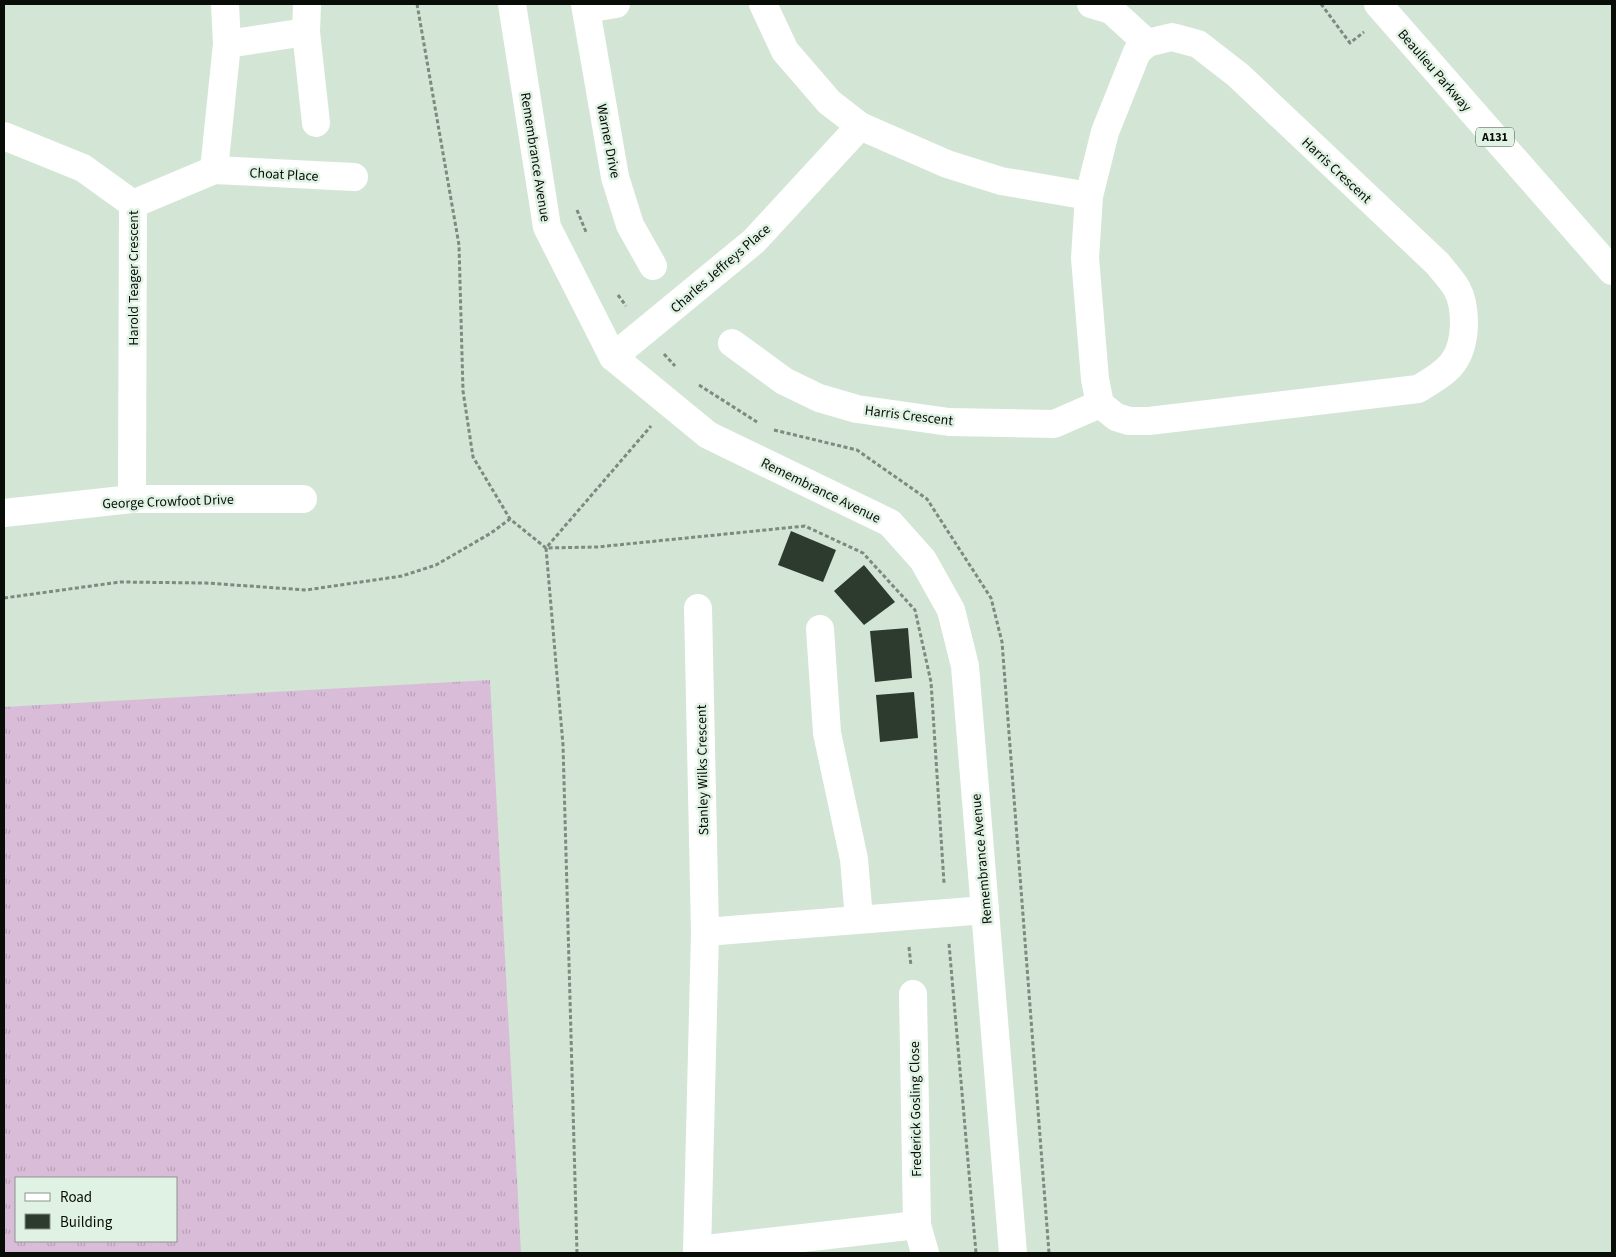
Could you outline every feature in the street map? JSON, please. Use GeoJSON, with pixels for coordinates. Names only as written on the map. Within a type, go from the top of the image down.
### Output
{"type":"FeatureCollection","features":[{"type":"Feature","properties":{"kind":"main road"},"geometry":{"type":"LineString","coordinates":[[214,170],[227,44],[225,4]]}},
{"type":"Feature","properties":{"kind":"main road"},"geometry":{"type":"LineString","coordinates":[[307,4],[306,32],[316,123]]}},
{"type":"Feature","properties":{"kind":"main road","name":"Remembrance Avenue"},"geometry":{"type":"LineString","coordinates":[[512,4],[547,227],[614,358],[708,435],[890,523],[923,560],[951,610],[965,666],[1012,1253]]}},
{"type":"Feature","properties":{"kind":"main road","name":"Warner Drive"},"geometry":{"type":"LineString","coordinates":[[616,4],[585,6],[615,178],[630,225],[653,266]]}},
{"type":"Feature","properties":{"kind":"main road"},"geometry":{"type":"LineString","coordinates":[[763,4],[785,51],[830,102],[860,126],[947,164],[1001,181],[1089,196]]}},
{"type":"Feature","properties":{"kind":"main road"},"geometry":{"type":"LineString","coordinates":[[1091,4],[1111,10],[1147,43],[1137,52],[1105,132],[1089,196],[1085,258],[1095,379],[1100,404]]}},
{"type":"Feature","properties":{"kind":"main road","name":"Beaulieu Parkway"},"geometry":{"type":"LineString","coordinates":[[1378,4],[1612,271]]}},
{"type":"Feature","properties":{"kind":"main road"},"geometry":{"type":"LineString","coordinates":[[227,44],[306,32]]}},
{"type":"Feature","properties":{"kind":"main road","name":"Harris Crescent"},"geometry":{"type":"LineString","coordinates":[[732,343],[784,381],[819,398],[857,409],[949,422],[1054,424],[1100,404],[1116,417],[1129,421],[1149,422],[1418,389],[1443,374],[1457,359],[1464,340],[1464,316],[1458,290],[1438,264],[1238,75],[1198,44],[1172,37],[1147,43]]}},
{"type":"Feature","properties":{"kind":"main road","name":"Charles Jeffreys Place"},"geometry":{"type":"LineString","coordinates":[[614,358],[754,241],[860,126]]}},
{"type":"Feature","properties":{"kind":"main road","name":"Harold Teager Crescent"},"geometry":{"type":"LineString","coordinates":[[4,136],[83,168],[133,204],[132,499]]}},
{"type":"Feature","properties":{"kind":"main road","name":"Choat Place"},"geometry":{"type":"LineString","coordinates":[[133,204],[214,170],[354,177]]}},
{"type":"Feature","properties":{"kind":"main road","name":"George Crowfoot Drive"},"geometry":{"type":"LineString","coordinates":[[4,512],[132,499],[303,499]]}},
{"type":"Feature","properties":{"kind":"main road","name":"Stanley Wilks Crescent"},"geometry":{"type":"LineString","coordinates":[[697,1251],[705,932],[698,608]]}},
{"type":"Feature","properties":{"kind":"main road"},"geometry":{"type":"LineString","coordinates":[[820,629],[827,733],[854,859],[859,920]]}},
{"type":"Feature","properties":{"kind":"main road"},"geometry":{"type":"LineString","coordinates":[[705,932],[985,910]]}},
{"type":"Feature","properties":{"kind":"main road","name":"Frederick Gosling Close"},"geometry":{"type":"LineString","coordinates":[[914,994],[917,1225],[925,1253]]}},
{"type":"Feature","properties":{"kind":"main road"},"geometry":{"type":"LineString","coordinates":[[697,1251],[917,1225]]}},
{"type":"Feature","properties":{"kind":"path"},"geometry":{"type":"LineString","coordinates":[[417,4],[459,245],[463,390],[473,457],[510,519],[546,548]]}},
{"type":"Feature","properties":{"kind":"path"},"geometry":{"type":"LineString","coordinates":[[576,206],[586,232]]}},
{"type":"Feature","properties":{"kind":"path"},"geometry":{"type":"LineString","coordinates":[[616,292],[645,332],[684,376],[759,424]]}},
{"type":"Feature","properties":{"kind":"path"},"geometry":{"type":"LineString","coordinates":[[576,1253],[563,745],[546,548],[670,404],[684,376]]}},
{"type":"Feature","properties":{"kind":"path"},"geometry":{"type":"LineString","coordinates":[[767,429],[857,450],[927,498],[991,598],[1002,642],[1049,1253]]}},
{"type":"Feature","properties":{"kind":"path"},"geometry":{"type":"LineString","coordinates":[[4,598],[120,582],[206,583],[306,590],[402,576],[436,565],[491,533],[510,519]]}},
{"type":"Feature","properties":{"kind":"path"},"geometry":{"type":"LineString","coordinates":[[907,916],[914,994]]}},
{"type":"Feature","properties":{"kind":"green space"},"geometry":{"type":"Polygon","coordinates":[[[490,680],[521,1253],[4,1253],[4,707],[490,680]]]}},
{"type":"Feature","properties":{"kind":"building"},"geometry":{"type":"Polygon","coordinates":[[[791,531],[836,550],[823,582],[778,565],[791,531]]]}},
{"type":"Feature","properties":{"kind":"building"},"geometry":{"type":"Polygon","coordinates":[[[864,565],[895,602],[864,625],[834,591],[864,565]]]}},
{"type":"Feature","properties":{"kind":"building"},"geometry":{"type":"Polygon","coordinates":[[[908,628],[912,678],[875,682],[870,631],[908,628]]]}},
{"type":"Feature","properties":{"kind":"building"},"geometry":{"type":"Polygon","coordinates":[[[914,692],[918,738],[880,742],[876,695],[914,692]]]}}]}
